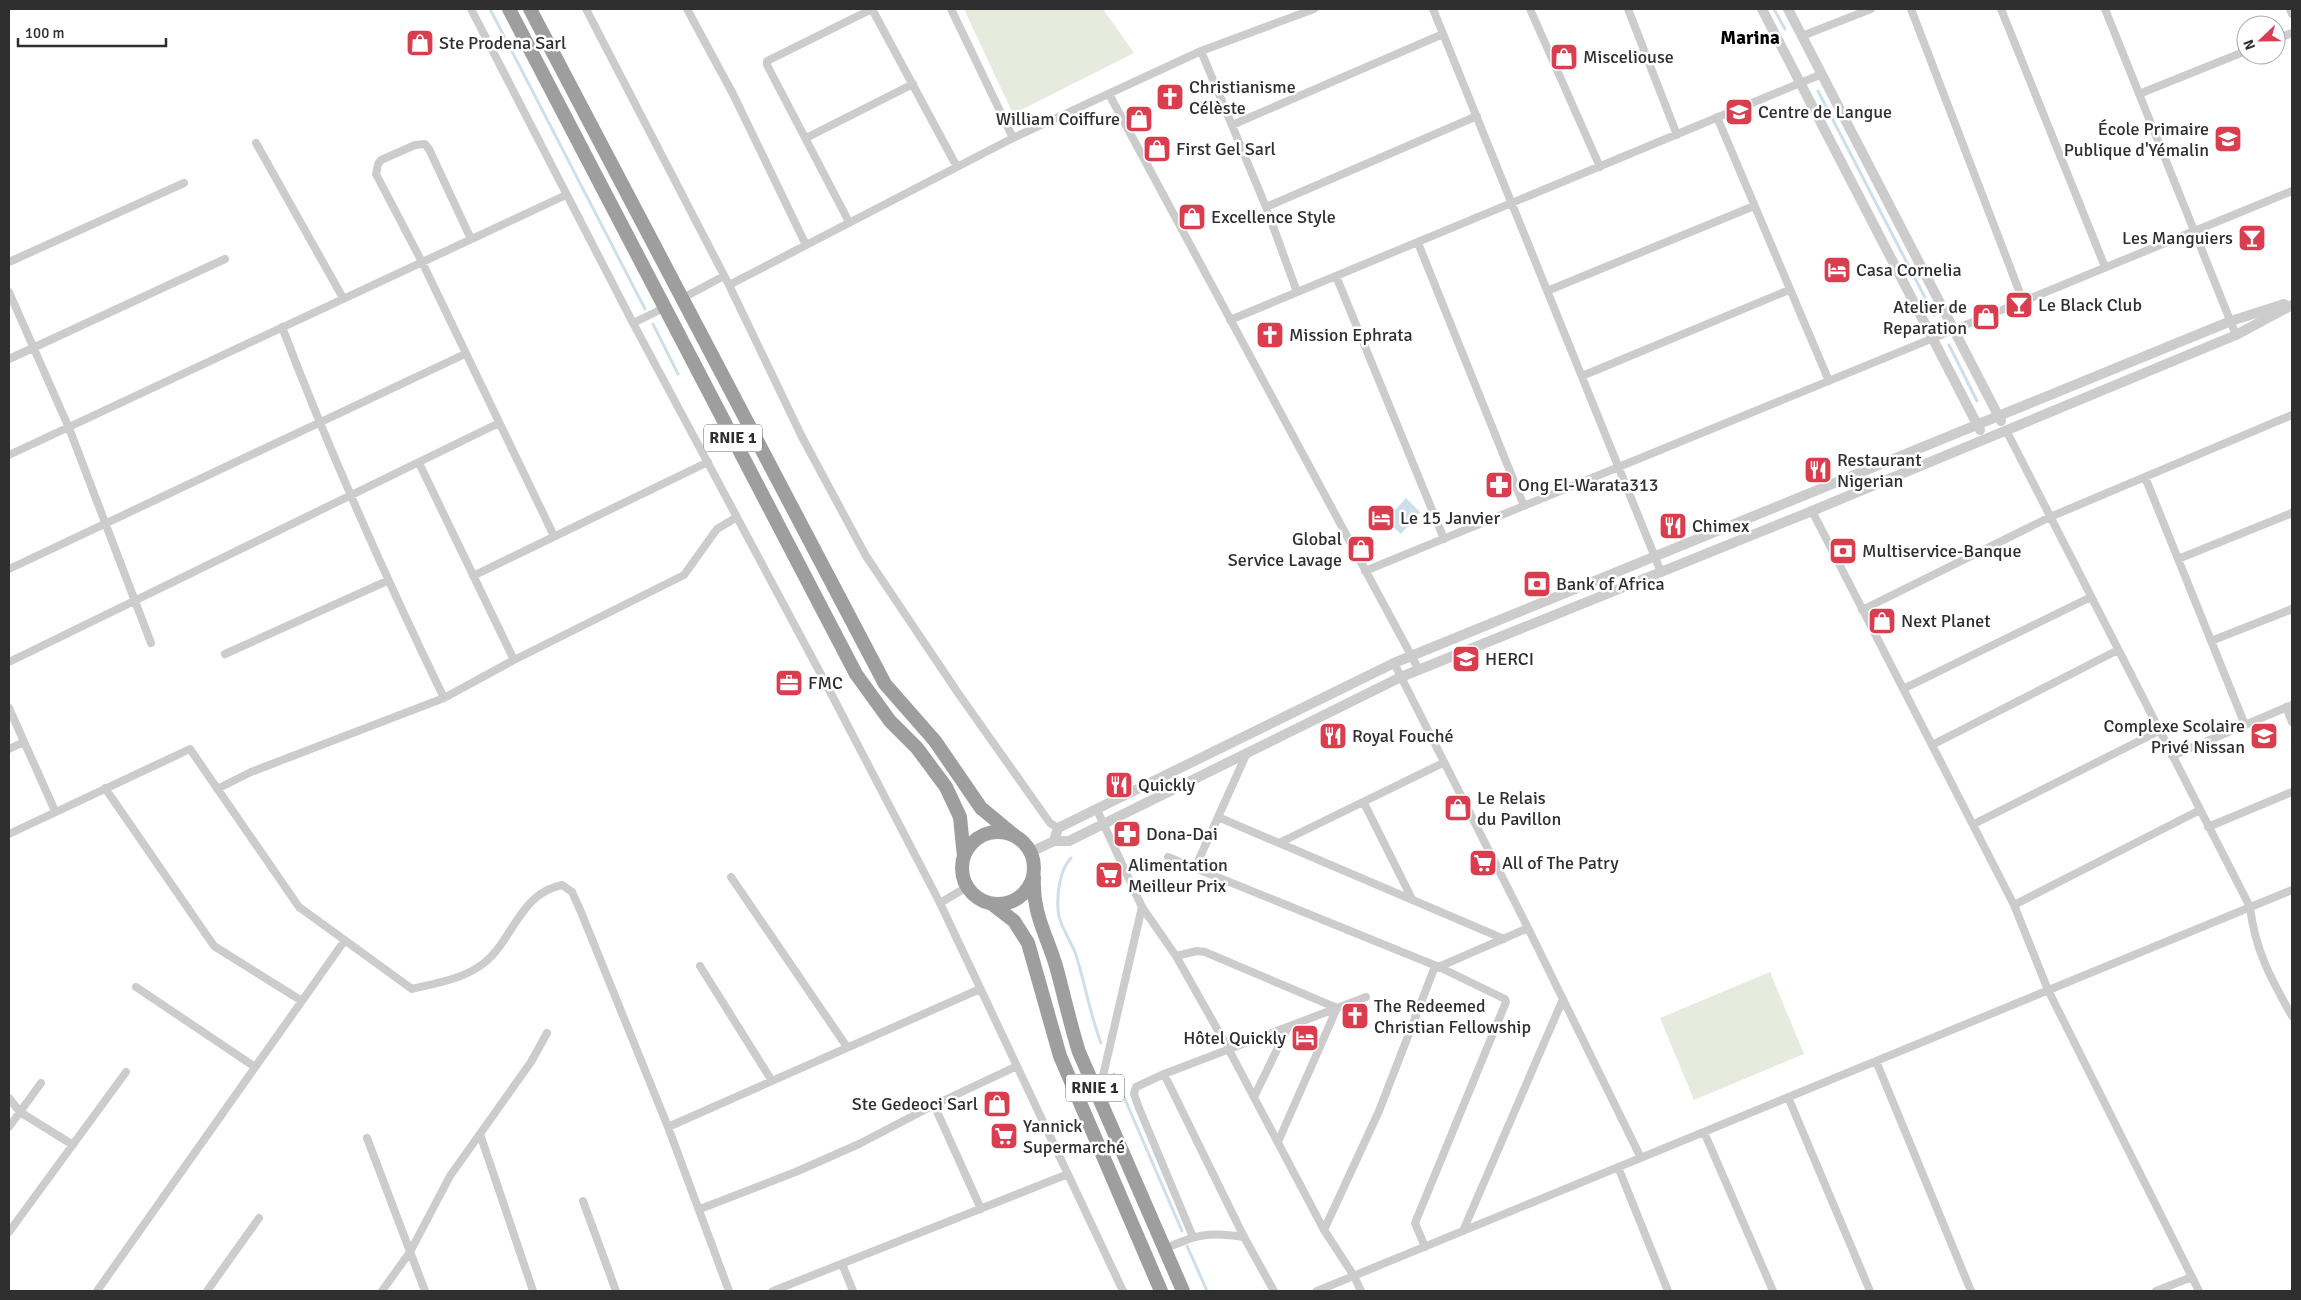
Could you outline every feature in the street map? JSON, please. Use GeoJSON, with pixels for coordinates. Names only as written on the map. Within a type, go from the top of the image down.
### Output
{"type":"FeatureCollection","features":[{"type":"Feature","properties":{"kind":"highway","name":"RNIE 1"},"geometry":{"type":"LineString","coordinates":[[509,9],[856,674],[890,721],[917,748],[946,787],[960,817],[964,856],[962,872],[967,887],[978,898],[992,904],[1014,921],[1028,943],[1060,1056],[1161,1291]]}},
{"type":"Feature","properties":{"kind":"highway","name":"RNIE 1"},"geometry":{"type":"LineString","coordinates":[[530,9],[885,684],[935,741],[981,808],[1024,842],[1031,852],[1034,866],[1032,896],[1038,920],[1055,962],[1068,1020],[1079,1052],[1182,1291]]}},
{"type":"Feature","properties":{"kind":"highway"},"geometry":{"type":"LineString","coordinates":[[964,856],[973,841],[986,834],[1001,832],[1015,836]]}},
{"type":"Feature","properties":{"kind":"highway"},"geometry":{"type":"LineString","coordinates":[[992,904],[1007,904],[1018,899],[1027,891],[1034,877]]}},
{"type":"Feature","properties":{"kind":"street"},"geometry":{"type":"LineString","coordinates":[[471,9],[632,323],[708,462],[940,903],[1123,1291]]}},
{"type":"Feature","properties":{"kind":"street"},"geometry":{"type":"LineString","coordinates":[[586,9],[724,276],[802,437],[866,556],[958,693],[1050,823],[1058,828]]}},
{"type":"Feature","properties":{"kind":"street"},"geometry":{"type":"LineString","coordinates":[[687,9],[733,94],[806,245]]}},
{"type":"Feature","properties":{"kind":"street"},"geometry":{"type":"LineString","coordinates":[[849,222],[767,65],[767,61],[872,9],[957,166]]}},
{"type":"Feature","properties":{"kind":"street"},"geometry":{"type":"LineString","coordinates":[[951,9],[1013,138]]}},
{"type":"Feature","properties":{"kind":"street"},"geometry":{"type":"LineString","coordinates":[[728,284],[1013,138],[1201,51],[1314,9]]}},
{"type":"Feature","properties":{"kind":"street"},"geometry":{"type":"LineString","coordinates":[[1433,9],[1661,572]]}},
{"type":"Feature","properties":{"kind":"street"},"geometry":{"type":"LineString","coordinates":[[1530,9],[1600,166]]}},
{"type":"Feature","properties":{"kind":"street"},"geometry":{"type":"LineString","coordinates":[[1628,9],[1677,134]]}},
{"type":"Feature","properties":{"kind":"street"},"geometry":{"type":"LineString","coordinates":[[1762,9],[1984,438]]}},
{"type":"Feature","properties":{"kind":"street"},"geometry":{"type":"LineString","coordinates":[[1788,9],[2250,907],[2253,933],[2262,960],[2292,1016]]}},
{"type":"Feature","properties":{"kind":"street"},"geometry":{"type":"LineString","coordinates":[[1802,36],[1871,9]]}},
{"type":"Feature","properties":{"kind":"street"},"geometry":{"type":"LineString","coordinates":[[1911,9],[2023,301]]}},
{"type":"Feature","properties":{"kind":"street"},"geometry":{"type":"LineString","coordinates":[[2000,9],[2105,267]]}},
{"type":"Feature","properties":{"kind":"street"},"geometry":{"type":"LineString","coordinates":[[2290,9],[2292,14]]}},
{"type":"Feature","properties":{"kind":"street"},"geometry":{"type":"LineString","coordinates":[[2108,10],[2139,94],[2236,335]]}},
{"type":"Feature","properties":{"kind":"street"},"geometry":{"type":"LineString","coordinates":[[1232,125],[1444,34]]}},
{"type":"Feature","properties":{"kind":"street"},"geometry":{"type":"LineString","coordinates":[[1201,51],[1266,207],[1297,292]]}},
{"type":"Feature","properties":{"kind":"street"},"geometry":{"type":"LineString","coordinates":[[2139,94],[2236,55]]}},
{"type":"Feature","properties":{"kind":"street"},"geometry":{"type":"LineString","coordinates":[[1230,320],[1822,74]]}},
{"type":"Feature","properties":{"kind":"street"},"geometry":{"type":"LineString","coordinates":[[806,138],[913,84]]}},
{"type":"Feature","properties":{"kind":"street"},"geometry":{"type":"LineString","coordinates":[[1109,94],[1419,670]]}},
{"type":"Feature","properties":{"kind":"street"},"geometry":{"type":"LineString","coordinates":[[1266,207],[1477,116]]}},
{"type":"Feature","properties":{"kind":"street"},"geometry":{"type":"LineString","coordinates":[[1717,117],[1829,381]]}},
{"type":"Feature","properties":{"kind":"street"},"geometry":{"type":"LineString","coordinates":[[256,144],[343,298]]}},
{"type":"Feature","properties":{"kind":"street"},"geometry":{"type":"LineString","coordinates":[[471,239],[425,144],[415,145],[381,160],[376,169],[376,174],[422,262],[554,536]]}},
{"type":"Feature","properties":{"kind":"street"},"geometry":{"type":"LineString","coordinates":[[9,262],[184,183]]}},
{"type":"Feature","properties":{"kind":"street"},"geometry":{"type":"LineString","coordinates":[[1365,572],[2292,190]]}},
{"type":"Feature","properties":{"kind":"street"},"geometry":{"type":"LineString","coordinates":[[9,455],[566,195]]}},
{"type":"Feature","properties":{"kind":"street"},"geometry":{"type":"LineString","coordinates":[[1548,291],[1754,206]]}},
{"type":"Feature","properties":{"kind":"street"},"geometry":{"type":"LineString","coordinates":[[1418,243],[1524,506]]}},
{"type":"Feature","properties":{"kind":"street"},"geometry":{"type":"LineString","coordinates":[[9,359],[225,259]]}},
{"type":"Feature","properties":{"kind":"street"},"geometry":{"type":"LineString","coordinates":[[681,299],[724,276]]}},
{"type":"Feature","properties":{"kind":"street"},"geometry":{"type":"LineString","coordinates":[[1336,276],[1444,539]]}},
{"type":"Feature","properties":{"kind":"street"},"geometry":{"type":"LineString","coordinates":[[1582,376],[1789,290]]}},
{"type":"Feature","properties":{"kind":"street"},"geometry":{"type":"LineString","coordinates":[[9,292],[70,428],[151,643]]}},
{"type":"Feature","properties":{"kind":"street"},"geometry":{"type":"LineString","coordinates":[[1054,841],[1058,828],[1394,663],[2231,321],[2292,301]]}},
{"type":"Feature","properties":{"kind":"street"},"geometry":{"type":"LineString","coordinates":[[1031,852],[1054,841],[1069,841],[1401,677],[1812,511],[2236,335],[2292,305]]}},
{"type":"Feature","properties":{"kind":"street"},"geometry":{"type":"LineString","coordinates":[[632,323],[664,308]]}},
{"type":"Feature","properties":{"kind":"street"},"geometry":{"type":"LineString","coordinates":[[282,327],[319,423],[387,581],[444,698]]}},
{"type":"Feature","properties":{"kind":"street"},"geometry":{"type":"LineString","coordinates":[[9,570],[465,354]]}},
{"type":"Feature","properties":{"kind":"street"},"geometry":{"type":"LineString","coordinates":[[1862,610],[2050,517],[2292,415]]}},
{"type":"Feature","properties":{"kind":"street"},"geometry":{"type":"LineString","coordinates":[[9,662],[499,423]]}},
{"type":"Feature","properties":{"kind":"street"},"geometry":{"type":"LineString","coordinates":[[473,576],[708,462]]}},
{"type":"Feature","properties":{"kind":"street"},"geometry":{"type":"LineString","coordinates":[[419,463],[514,660]]}},
{"type":"Feature","properties":{"kind":"street"},"geometry":{"type":"LineString","coordinates":[[2145,476],[2245,725]]}},
{"type":"Feature","properties":{"kind":"street"},"geometry":{"type":"LineString","coordinates":[[1812,511],[2014,904],[2048,990],[2199,1291]]}},
{"type":"Feature","properties":{"kind":"street"},"geometry":{"type":"LineString","coordinates":[[2178,559],[2292,513]]}},
{"type":"Feature","properties":{"kind":"street"},"geometry":{"type":"LineString","coordinates":[[217,789],[251,772],[444,698],[514,660],[684,576],[717,529],[737,517]]}},
{"type":"Feature","properties":{"kind":"street"},"geometry":{"type":"LineString","coordinates":[[225,654],[387,581]]}},
{"type":"Feature","properties":{"kind":"street"},"geometry":{"type":"LineString","coordinates":[[1903,689],[2091,597]]}},
{"type":"Feature","properties":{"kind":"street"},"geometry":{"type":"LineString","coordinates":[[2211,641],[2292,609]]}},
{"type":"Feature","properties":{"kind":"street"},"geometry":{"type":"LineString","coordinates":[[1932,746],[2118,650]]}},
{"type":"Feature","properties":{"kind":"street"},"geometry":{"type":"LineString","coordinates":[[1394,663],[1528,928],[1641,1158]]}},
{"type":"Feature","properties":{"kind":"street"},"geometry":{"type":"LineString","coordinates":[[2172,756],[2289,706],[2292,722]]}},
{"type":"Feature","properties":{"kind":"street"},"geometry":{"type":"LineString","coordinates":[[9,708],[55,811]]}},
{"type":"Feature","properties":{"kind":"street"},"geometry":{"type":"LineString","coordinates":[[1974,824],[2159,731]]}},
{"type":"Feature","properties":{"kind":"street"},"geometry":{"type":"LineString","coordinates":[[9,749],[24,742]]}},
{"type":"Feature","properties":{"kind":"street"},"geometry":{"type":"LineString","coordinates":[[9,834],[190,749],[299,907],[412,989],[469,974],[486,962],[530,902],[547,890],[562,885],[572,892],[575,899],[668,1127],[729,1291]]}},
{"type":"Feature","properties":{"kind":"street"},"geometry":{"type":"LineString","coordinates":[[1195,868],[1246,755]]}},
{"type":"Feature","properties":{"kind":"street"},"geometry":{"type":"LineString","coordinates":[[1279,843],[1443,763]]}},
{"type":"Feature","properties":{"kind":"street"},"geometry":{"type":"LineString","coordinates":[[105,788],[214,946],[302,1001]]}},
{"type":"Feature","properties":{"kind":"street"},"geometry":{"type":"LineString","coordinates":[[2208,827],[2292,792]]}},
{"type":"Feature","properties":{"kind":"street"},"geometry":{"type":"LineString","coordinates":[[1364,803],[1412,900]]}},
{"type":"Feature","properties":{"kind":"street"},"geometry":{"type":"LineString","coordinates":[[1096,810],[1142,907],[1176,956],[1254,1096],[1324,1230],[1354,1276],[1361,1291]]}},
{"type":"Feature","properties":{"kind":"street"},"geometry":{"type":"LineString","coordinates":[[2014,904],[2200,810]]}},
{"type":"Feature","properties":{"kind":"street"},"geometry":{"type":"LineString","coordinates":[[1218,817],[1504,939]]}},
{"type":"Feature","properties":{"kind":"street"},"geometry":{"type":"LineString","coordinates":[[1168,857],[1439,967],[1504,997],[1506,1002],[1415,1223],[1425,1247]]}},
{"type":"Feature","properties":{"kind":"street"},"geometry":{"type":"LineString","coordinates":[[731,877],[847,1047]]}},
{"type":"Feature","properties":{"kind":"street"},"geometry":{"type":"LineString","coordinates":[[940,903],[967,887]]}},
{"type":"Feature","properties":{"kind":"street"},"geometry":{"type":"LineString","coordinates":[[1317,1291],[2292,890]]}},
{"type":"Feature","properties":{"kind":"street"},"geometry":{"type":"LineString","coordinates":[[1098,1095],[1142,907]]}},
{"type":"Feature","properties":{"kind":"street"},"geometry":{"type":"LineString","coordinates":[[1324,1230],[1379,1111],[1434,968],[1528,928]]}},
{"type":"Feature","properties":{"kind":"street"},"geometry":{"type":"LineString","coordinates":[[97,1291],[345,940]]}},
{"type":"Feature","properties":{"kind":"street"},"geometry":{"type":"LineString","coordinates":[[1176,956],[1197,951],[1205,952],[1337,1008]]}},
{"type":"Feature","properties":{"kind":"street"},"geometry":{"type":"LineString","coordinates":[[700,966],[772,1081]]}},
{"type":"Feature","properties":{"kind":"street"},"geometry":{"type":"LineString","coordinates":[[136,987],[255,1067]]}},
{"type":"Feature","properties":{"kind":"street"},"geometry":{"type":"LineString","coordinates":[[668,1127],[980,989]]}},
{"type":"Feature","properties":{"kind":"street"},"geometry":{"type":"LineString","coordinates":[[1193,1237],[1134,1094],[1136,1087],[1164,1074],[1366,997]]}},
{"type":"Feature","properties":{"kind":"street"},"geometry":{"type":"LineString","coordinates":[[1463,1231],[1563,999]]}},
{"type":"Feature","properties":{"kind":"street"},"geometry":{"type":"LineString","coordinates":[[1278,1142],[1337,1008]]}},
{"type":"Feature","properties":{"kind":"street"},"geometry":{"type":"LineString","coordinates":[[1254,1096],[1288,1027]]}},
{"type":"Feature","properties":{"kind":"street"},"geometry":{"type":"LineString","coordinates":[[382,1291],[410,1252],[450,1176],[531,1062],[547,1033]]}},
{"type":"Feature","properties":{"kind":"street"},"geometry":{"type":"LineString","coordinates":[[1876,1061],[1971,1291]]}},
{"type":"Feature","properties":{"kind":"street"},"geometry":{"type":"LineString","coordinates":[[700,1209],[798,1171],[859,1144],[934,1105],[1017,1066]]}},
{"type":"Feature","properties":{"kind":"street"},"geometry":{"type":"LineString","coordinates":[[9,1232],[126,1072]]}},
{"type":"Feature","properties":{"kind":"street"},"geometry":{"type":"LineString","coordinates":[[1164,1074],[1244,1237],[1274,1291]]}},
{"type":"Feature","properties":{"kind":"street"},"geometry":{"type":"LineString","coordinates":[[9,1127],[41,1083]]}},
{"type":"Feature","properties":{"kind":"street"},"geometry":{"type":"LineString","coordinates":[[1788,1097],[1870,1291]]}},
{"type":"Feature","properties":{"kind":"street"},"geometry":{"type":"LineString","coordinates":[[9,1098],[20,1112],[73,1145]]}},
{"type":"Feature","properties":{"kind":"street"},"geometry":{"type":"LineString","coordinates":[[934,1105],[980,1209]]}},
{"type":"Feature","properties":{"kind":"street"},"geometry":{"type":"LineString","coordinates":[[1704,1132],[1773,1291]]}},
{"type":"Feature","properties":{"kind":"street"},"geometry":{"type":"LineString","coordinates":[[480,1134],[533,1291]]}},
{"type":"Feature","properties":{"kind":"street"},"geometry":{"type":"LineString","coordinates":[[367,1138],[425,1291]]}},
{"type":"Feature","properties":{"kind":"street"},"geometry":{"type":"LineString","coordinates":[[1618,1167],[1668,1291]]}},
{"type":"Feature","properties":{"kind":"street"},"geometry":{"type":"LineString","coordinates":[[773,1291],[1068,1174]]}},
{"type":"Feature","properties":{"kind":"street"},"geometry":{"type":"LineString","coordinates":[[583,1201],[616,1291]]}},
{"type":"Feature","properties":{"kind":"street"},"geometry":{"type":"LineString","coordinates":[[207,1291],[259,1218]]}},
{"type":"Feature","properties":{"kind":"street"},"geometry":{"type":"LineString","coordinates":[[1164,1249],[1193,1237],[1220,1233],[1244,1237]]}},
{"type":"Feature","properties":{"kind":"street"},"geometry":{"type":"LineString","coordinates":[[842,1264],[853,1291]]}},
{"type":"Feature","properties":{"kind":"street"},"geometry":{"type":"LineString","coordinates":[[2156,1291],[2192,1277]]}},
{"type":"Feature","properties":{"kind":"shaded area"},"geometry":{"type":"Polygon","coordinates":[[[964,9],[1103,9],[1134,53],[1013,114],[964,9]]]}},
{"type":"Feature","properties":{"kind":"shaded area"},"geometry":{"type":"Polygon","coordinates":[[[1770,972],[1804,1054],[1694,1100],[1660,1018],[1770,972]]]}},
{"type":"Feature","properties":{"kind":"water"},"geometry":{"type":"Polygon","coordinates":[[[1406,498],[1420,512],[1401,534],[1386,520],[1406,498]]]}},
{"type":"Feature","properties":{"kind":"waterway"},"geometry":{"type":"LineString","coordinates":[[490,9],[645,309]]}},
{"type":"Feature","properties":{"kind":"waterway"},"geometry":{"type":"LineString","coordinates":[[1774,9],[1785,29]]}},
{"type":"Feature","properties":{"kind":"waterway"},"geometry":{"type":"LineString","coordinates":[[1818,91],[1934,315]]}},
{"type":"Feature","properties":{"kind":"waterway"},"geometry":{"type":"LineString","coordinates":[[653,324],[678,374]]}},
{"type":"Feature","properties":{"kind":"waterway"},"geometry":{"type":"LineString","coordinates":[[1949,345],[1977,401]]}},
{"type":"Feature","properties":{"kind":"waterway"},"geometry":{"type":"LineString","coordinates":[[1071,858],[1064,868],[1060,882],[1058,895],[1059,914],[1062,926],[1076,955],[1101,1043]]}},
{"type":"Feature","properties":{"kind":"waterway"},"geometry":{"type":"LineString","coordinates":[[1114,1074],[1182,1231]]}},
{"type":"Feature","properties":{"kind":"waterway"},"geometry":{"type":"LineString","coordinates":[[1187,1246],[1207,1291]]}},
{"type":"Feature","properties":{"kind":"place","name":"Ste Prodena Sarl"},"geometry":{"type":"Point","coordinates":[420,43]}},
{"type":"Feature","properties":{"kind":"place","name":"Misceliouse"},"geometry":{"type":"Point","coordinates":[1564,57]}},
{"type":"Feature","properties":{"kind":"place","name":"Christianisme Célèste"},"geometry":{"type":"Point","coordinates":[1170,97]}},
{"type":"Feature","properties":{"kind":"place","name":"Centre de Langue"},"geometry":{"type":"Point","coordinates":[1739,112]}},
{"type":"Feature","properties":{"kind":"place","name":"William Coiffure"},"geometry":{"type":"Point","coordinates":[1139,119]}},
{"type":"Feature","properties":{"kind":"place","name":"École Primaire Publique d'Yémalin"},"geometry":{"type":"Point","coordinates":[2228,139]}},
{"type":"Feature","properties":{"kind":"place","name":"First Gel Sarl"},"geometry":{"type":"Point","coordinates":[1157,149]}},
{"type":"Feature","properties":{"kind":"place","name":"Excellence Style"},"geometry":{"type":"Point","coordinates":[1192,217]}},
{"type":"Feature","properties":{"kind":"place","name":"Les Manguiers"},"geometry":{"type":"Point","coordinates":[2252,238]}},
{"type":"Feature","properties":{"kind":"place","name":"Casa Cornelia"},"geometry":{"type":"Point","coordinates":[1837,270]}},
{"type":"Feature","properties":{"kind":"place","name":"Le Black Club"},"geometry":{"type":"Point","coordinates":[2019,305]}},
{"type":"Feature","properties":{"kind":"place","name":"Atelier de Reparation"},"geometry":{"type":"Point","coordinates":[1986,317]}},
{"type":"Feature","properties":{"kind":"place","name":"Mission Ephrata"},"geometry":{"type":"Point","coordinates":[1270,335]}},
{"type":"Feature","properties":{"kind":"place","name":"Restaurant Nigerian"},"geometry":{"type":"Point","coordinates":[1818,470]}},
{"type":"Feature","properties":{"kind":"place","name":"Ong El-Warata313"},"geometry":{"type":"Point","coordinates":[1499,485]}},
{"type":"Feature","properties":{"kind":"place","name":"Le 15 Janvier"},"geometry":{"type":"Point","coordinates":[1381,518]}},
{"type":"Feature","properties":{"kind":"place","name":"Chimex"},"geometry":{"type":"Point","coordinates":[1673,526]}},
{"type":"Feature","properties":{"kind":"place","name":"Global Service Lavage"},"geometry":{"type":"Point","coordinates":[1361,549]}},
{"type":"Feature","properties":{"kind":"place","name":"Multiservice-Banque"},"geometry":{"type":"Point","coordinates":[1843,551]}},
{"type":"Feature","properties":{"kind":"place","name":"Bank of Africa"},"geometry":{"type":"Point","coordinates":[1537,584]}},
{"type":"Feature","properties":{"kind":"place","name":"Next Planet"},"geometry":{"type":"Point","coordinates":[1882,621]}},
{"type":"Feature","properties":{"kind":"place","name":"HERCI"},"geometry":{"type":"Point","coordinates":[1466,659]}},
{"type":"Feature","properties":{"kind":"place","name":"FMC"},"geometry":{"type":"Point","coordinates":[789,683]}},
{"type":"Feature","properties":{"kind":"place","name":"Royal Fouché"},"geometry":{"type":"Point","coordinates":[1333,736]}},
{"type":"Feature","properties":{"kind":"place","name":"Complexe Scolaire Privé Nissan"},"geometry":{"type":"Point","coordinates":[2264,736]}},
{"type":"Feature","properties":{"kind":"place","name":"Quickly"},"geometry":{"type":"Point","coordinates":[1119,785]}},
{"type":"Feature","properties":{"kind":"place","name":"Le Relais du Pavillon"},"geometry":{"type":"Point","coordinates":[1458,808]}},
{"type":"Feature","properties":{"kind":"place","name":"Dona-Dai"},"geometry":{"type":"Point","coordinates":[1127,834]}},
{"type":"Feature","properties":{"kind":"place","name":"All of The Patry"},"geometry":{"type":"Point","coordinates":[1483,863]}},
{"type":"Feature","properties":{"kind":"place","name":"Alimentation Meilleur Prix"},"geometry":{"type":"Point","coordinates":[1109,875]}},
{"type":"Feature","properties":{"kind":"place","name":"The Redeemed Christian Fellowship"},"geometry":{"type":"Point","coordinates":[1355,1016]}},
{"type":"Feature","properties":{"kind":"place","name":"Hôtel Quickly"},"geometry":{"type":"Point","coordinates":[1305,1038]}},
{"type":"Feature","properties":{"kind":"place","name":"Ste Gedeoci Sarl"},"geometry":{"type":"Point","coordinates":[997,1104]}},
{"type":"Feature","properties":{"kind":"place","name":"Yannick Supermarché"},"geometry":{"type":"Point","coordinates":[1004,1136]}},
{"type":"Feature","properties":{"kind":"district","name":"Marina"},"geometry":{"type":"Point","coordinates":[1750,38]}}]}
